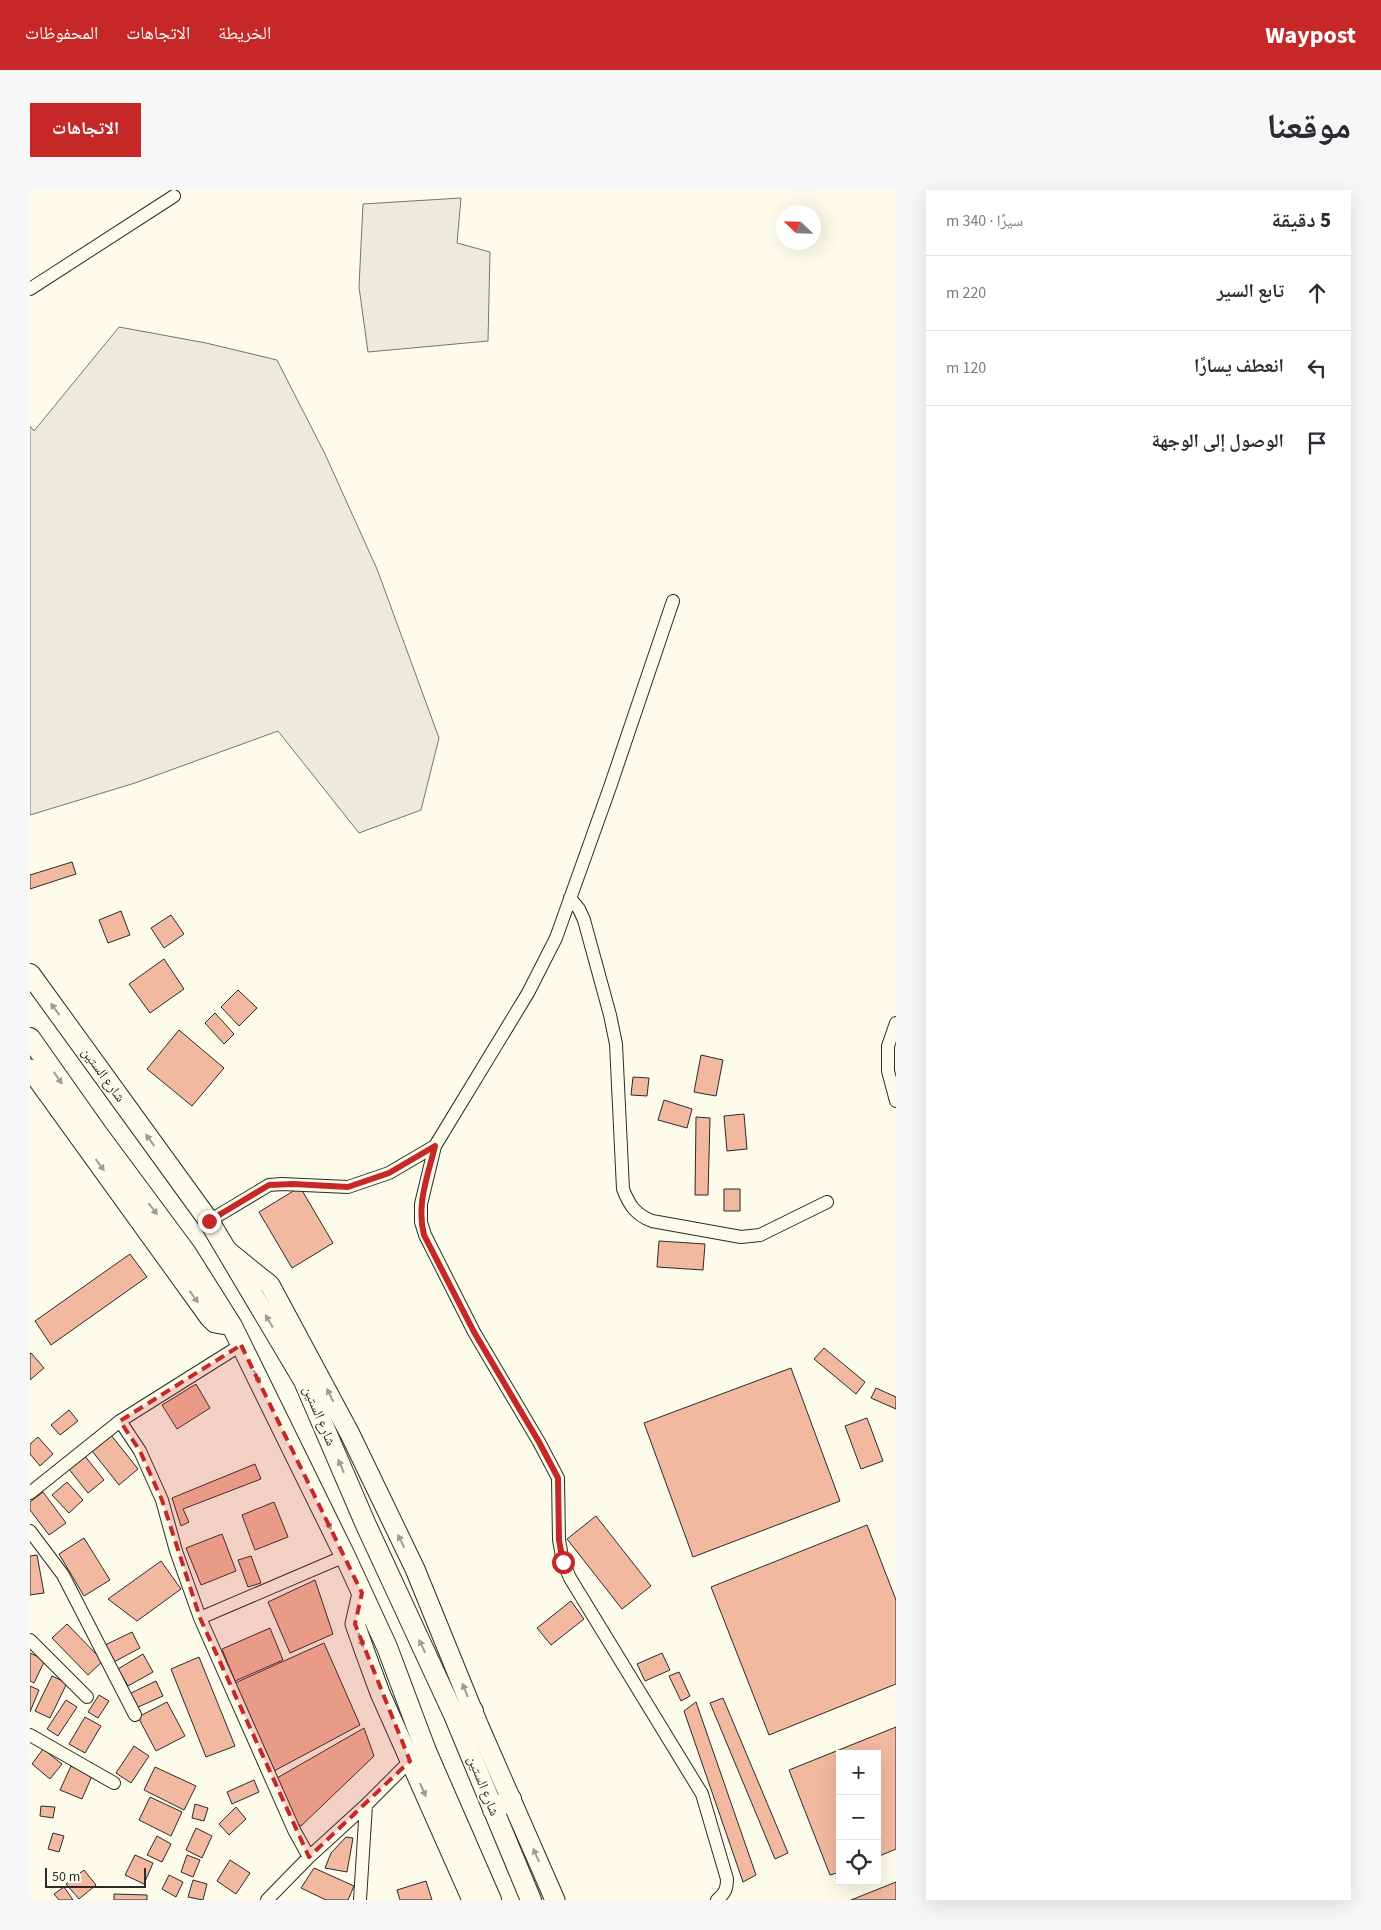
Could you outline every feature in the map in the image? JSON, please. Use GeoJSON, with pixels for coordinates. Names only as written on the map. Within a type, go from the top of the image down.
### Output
{"type":"FeatureCollection","features":[{"type":"Feature","properties":{"kind":"highway","name":"شارع الستين"},"geometry":{"type":"LineString","coordinates":[[30,974],[209,1221],[304,1381],[366,1525],[463,1713],[493,1810],[531,1900]]}},
{"type":"Feature","properties":{"kind":"highway"},"geometry":{"type":"LineString","coordinates":[[30,1038],[90,1138],[186,1253],[232,1326],[345,1556],[387,1647],[426,1751],[491,1900]]}},
{"type":"Feature","properties":{"kind":"highway"},"geometry":{"type":"LineString","coordinates":[[493,1810],[511,1800]]}},
{"type":"Feature","properties":{"kind":"main road"},"geometry":{"type":"LineString","coordinates":[[30,1069],[90,1138]]}},
{"type":"Feature","properties":{"kind":"main road"},"geometry":{"type":"LineString","coordinates":[[362,1593],[355,1624],[380,1692],[472,1900]]}},
{"type":"Feature","properties":{"kind":"main road"},"geometry":{"type":"LineString","coordinates":[[463,1713],[511,1800],[555,1900]]}},
{"type":"Feature","properties":{"kind":"street"},"geometry":{"type":"LineString","coordinates":[[30,289],[174,196]]}},
{"type":"Feature","properties":{"kind":"street"},"geometry":{"type":"LineString","coordinates":[[673,601],[556,938],[532,985],[435,1146],[421,1204],[421,1222],[424,1235],[474,1332],[558,1478],[559,1540],[563,1562],[570,1578],[702,1794],[727,1879],[727,1887],[724,1894],[718,1900]]}},
{"type":"Feature","properties":{"kind":"street"},"geometry":{"type":"LineString","coordinates":[[570,898],[579,909],[584,920],[616,1044],[623,1189],[628,1202],[634,1210],[642,1217],[652,1221],[741,1237],[760,1235],[827,1202]]}},
{"type":"Feature","properties":{"kind":"street"},"geometry":{"type":"LineString","coordinates":[[896,1023],[888,1046],[888,1071],[896,1101]]}},
{"type":"Feature","properties":{"kind":"street"},"geometry":{"type":"LineString","coordinates":[[209,1221],[269,1185],[293,1184],[348,1187],[389,1173],[435,1146]]}},
{"type":"Feature","properties":{"kind":"street"},"geometry":{"type":"LineString","coordinates":[[30,1494],[120,1422],[241,1345]]}},
{"type":"Feature","properties":{"kind":"street"},"geometry":{"type":"LineString","coordinates":[[120,1422],[140,1451],[162,1500],[176,1551],[200,1618],[294,1830],[309,1856]]}},
{"type":"Feature","properties":{"kind":"street"},"geometry":{"type":"LineString","coordinates":[[30,1530],[63,1575],[135,1715]]}},
{"type":"Feature","properties":{"kind":"street"},"geometry":{"type":"LineString","coordinates":[[200,1618],[345,1556]]}},
{"type":"Feature","properties":{"kind":"street"},"geometry":{"type":"LineString","coordinates":[[30,1640],[87,1697]]}},
{"type":"Feature","properties":{"kind":"street"},"geometry":{"type":"LineString","coordinates":[[30,1735],[114,1784]]}},
{"type":"Feature","properties":{"kind":"street"},"geometry":{"type":"LineString","coordinates":[[267,1900],[309,1856],[366,1805],[410,1761]]}},
{"type":"Feature","properties":{"kind":"street"},"geometry":{"type":"LineString","coordinates":[[360,1900],[366,1805]]}},
{"type":"Feature","properties":{"kind":"highlighted area"},"geometry":{"type":"Polygon","coordinates":[[[241,1345],[362,1593],[355,1624],[410,1761],[309,1857],[200,1618],[162,1500],[140,1451],[120,1421],[241,1345]]]}},
{"type":"Feature","properties":{"kind":"shaded area"},"geometry":{"type":"Polygon","coordinates":[[[461,198],[457,243],[490,252],[488,341],[368,352],[359,287],[363,204],[461,198]]]}},
{"type":"Feature","properties":{"kind":"shaded area"},"geometry":{"type":"Polygon","coordinates":[[[119,327],[206,343],[277,360],[325,454],[377,569],[439,738],[421,810],[359,833],[278,731],[135,783],[30,815],[30,426],[34,431],[119,327]]]}},
{"type":"Feature","properties":{"kind":"building"},"geometry":{"type":"Polygon","coordinates":[[[72,862],[76,874],[30,889],[30,875],[72,862]]]}},
{"type":"Feature","properties":{"kind":"building"},"geometry":{"type":"Polygon","coordinates":[[[121,911],[130,935],[108,943],[99,920],[121,911]]]}},
{"type":"Feature","properties":{"kind":"building"},"geometry":{"type":"Polygon","coordinates":[[[171,915],[184,934],[164,948],[151,928],[171,915]]]}},
{"type":"Feature","properties":{"kind":"building"},"geometry":{"type":"Polygon","coordinates":[[[164,959],[184,989],[150,1013],[129,984],[164,959]]]}},
{"type":"Feature","properties":{"kind":"building"},"geometry":{"type":"Polygon","coordinates":[[[238,990],[257,1008],[239,1026],[221,1007],[238,990]]]}},
{"type":"Feature","properties":{"kind":"building"},"geometry":{"type":"Polygon","coordinates":[[[215,1013],[234,1034],[224,1044],[205,1023],[215,1013]]]}},
{"type":"Feature","properties":{"kind":"building"},"geometry":{"type":"Polygon","coordinates":[[[179,1030],[224,1068],[192,1106],[147,1069],[179,1030]]]}},
{"type":"Feature","properties":{"kind":"building"},"geometry":{"type":"Polygon","coordinates":[[[701,1055],[723,1060],[716,1096],[694,1092],[701,1055]]]}},
{"type":"Feature","properties":{"kind":"building"},"geometry":{"type":"Polygon","coordinates":[[[633,1077],[649,1078],[647,1096],[631,1095],[633,1077]]]}},
{"type":"Feature","properties":{"kind":"building"},"geometry":{"type":"Polygon","coordinates":[[[664,1100],[692,1109],[687,1128],[658,1120],[664,1100]]]}},
{"type":"Feature","properties":{"kind":"building"},"geometry":{"type":"Polygon","coordinates":[[[744,1114],[747,1149],[727,1151],[724,1116],[744,1114]]]}},
{"type":"Feature","properties":{"kind":"building"},"geometry":{"type":"Polygon","coordinates":[[[696,1117],[710,1118],[708,1195],[695,1195],[696,1117]]]}},
{"type":"Feature","properties":{"kind":"building"},"geometry":{"type":"Polygon","coordinates":[[[300,1187],[333,1243],[292,1268],[259,1212],[300,1187]]]}},
{"type":"Feature","properties":{"kind":"building"},"geometry":{"type":"Polygon","coordinates":[[[724,1189],[740,1189],[740,1211],[724,1211],[724,1189]]]}},
{"type":"Feature","properties":{"kind":"building"},"geometry":{"type":"Polygon","coordinates":[[[659,1241],[705,1244],[703,1270],[657,1267],[659,1241]]]}},
{"type":"Feature","properties":{"kind":"building"},"geometry":{"type":"Polygon","coordinates":[[[130,1254],[147,1277],[51,1345],[35,1321],[130,1254]]]}},
{"type":"Feature","properties":{"kind":"building"},"geometry":{"type":"Polygon","coordinates":[[[824,1348],[865,1382],[856,1394],[814,1359],[824,1348]]]}},
{"type":"Feature","properties":{"kind":"building"},"geometry":{"type":"Polygon","coordinates":[[[30,1354],[44,1368],[30,1380],[30,1354]]]}},
{"type":"Feature","properties":{"kind":"building"},"geometry":{"type":"Polygon","coordinates":[[[791,1368],[840,1501],[693,1557],[644,1423],[791,1368]]]}},
{"type":"Feature","properties":{"kind":"building"},"geometry":{"type":"Polygon","coordinates":[[[196,1384],[210,1408],[177,1429],[162,1405],[196,1384]]]}},
{"type":"Feature","properties":{"kind":"building"},"geometry":{"type":"Polygon","coordinates":[[[876,1388],[896,1397],[896,1409],[871,1398],[876,1388]]]}},
{"type":"Feature","properties":{"kind":"building"},"geometry":{"type":"Polygon","coordinates":[[[69,1410],[78,1421],[60,1435],[51,1425],[69,1410]]]}},
{"type":"Feature","properties":{"kind":"building"},"geometry":{"type":"Polygon","coordinates":[[[867,1418],[883,1461],[861,1469],[845,1426],[867,1418]]]}},
{"type":"Feature","properties":{"kind":"building"},"geometry":{"type":"Polygon","coordinates":[[[111,1435],[138,1469],[119,1485],[92,1451],[111,1435]]]}},
{"type":"Feature","properties":{"kind":"building"},"geometry":{"type":"Polygon","coordinates":[[[38,1437],[53,1454],[40,1466],[30,1454],[30,1444],[38,1437]]]}},
{"type":"Feature","properties":{"kind":"building"},"geometry":{"type":"Polygon","coordinates":[[[84,1455],[104,1480],[88,1493],[68,1468],[84,1455]]]}},
{"type":"Feature","properties":{"kind":"building"},"geometry":{"type":"Polygon","coordinates":[[[255,1464],[261,1479],[183,1509],[189,1522],[181,1526],[172,1498],[255,1464]]]}},
{"type":"Feature","properties":{"kind":"building"},"geometry":{"type":"Polygon","coordinates":[[[67,1482],[83,1500],[69,1513],[52,1495],[67,1482]]]}},
{"type":"Feature","properties":{"kind":"building"},"geometry":{"type":"Polygon","coordinates":[[[43,1492],[66,1523],[49,1535],[30,1510],[30,1502],[43,1492]]]}},
{"type":"Feature","properties":{"kind":"building"},"geometry":{"type":"Polygon","coordinates":[[[274,1502],[288,1537],[255,1550],[242,1515],[274,1502]]]}},
{"type":"Feature","properties":{"kind":"building"},"geometry":{"type":"Polygon","coordinates":[[[596,1516],[651,1586],[622,1609],[567,1539],[596,1516]]]}},
{"type":"Feature","properties":{"kind":"building"},"geometry":{"type":"Polygon","coordinates":[[[867,1525],[896,1600],[896,1684],[769,1735],[711,1587],[867,1525]]]}},
{"type":"Feature","properties":{"kind":"building"},"geometry":{"type":"Polygon","coordinates":[[[222,1534],[236,1571],[201,1585],[186,1548],[222,1534]]]}},
{"type":"Feature","properties":{"kind":"building"},"geometry":{"type":"Polygon","coordinates":[[[84,1538],[110,1580],[84,1596],[59,1554],[84,1538]]]}},
{"type":"Feature","properties":{"kind":"building"},"geometry":{"type":"Polygon","coordinates":[[[37,1555],[44,1593],[30,1595],[30,1556],[37,1555]]]}},
{"type":"Feature","properties":{"kind":"building"},"geometry":{"type":"Polygon","coordinates":[[[251,1556],[261,1583],[248,1587],[238,1560],[251,1556]]]}},
{"type":"Feature","properties":{"kind":"building"},"geometry":{"type":"Polygon","coordinates":[[[161,1561],[181,1589],[137,1621],[108,1599],[161,1561]]]}},
{"type":"Feature","properties":{"kind":"building"},"geometry":{"type":"Polygon","coordinates":[[[315,1580],[333,1634],[290,1653],[268,1602],[315,1580]]]}},
{"type":"Feature","properties":{"kind":"building"},"geometry":{"type":"Polygon","coordinates":[[[571,1601],[584,1619],[551,1645],[537,1628],[571,1601]]]}},
{"type":"Feature","properties":{"kind":"building"},"geometry":{"type":"Polygon","coordinates":[[[67,1624],[103,1661],[88,1675],[52,1638],[67,1624]]]}},
{"type":"Feature","properties":{"kind":"building"},"geometry":{"type":"Polygon","coordinates":[[[270,1628],[283,1660],[235,1681],[222,1649],[270,1628]]]}},
{"type":"Feature","properties":{"kind":"building"},"geometry":{"type":"Polygon","coordinates":[[[132,1632],[140,1648],[112,1663],[103,1646],[132,1632]]]}},
{"type":"Feature","properties":{"kind":"building"},"geometry":{"type":"Polygon","coordinates":[[[324,1643],[360,1725],[272,1772],[235,1683],[324,1643]]]}},
{"type":"Feature","properties":{"kind":"building"},"geometry":{"type":"Polygon","coordinates":[[[30,1653],[45,1660],[34,1683],[30,1681],[30,1653]]]}},
{"type":"Feature","properties":{"kind":"building"},"geometry":{"type":"Polygon","coordinates":[[[662,1653],[670,1670],[645,1681],[637,1664],[662,1653]]]}},
{"type":"Feature","properties":{"kind":"building"},"geometry":{"type":"Polygon","coordinates":[[[143,1654],[153,1672],[128,1686],[118,1669],[143,1654]]]}},
{"type":"Feature","properties":{"kind":"building"},"geometry":{"type":"Polygon","coordinates":[[[199,1657],[235,1746],[206,1757],[171,1669],[199,1657]]]}},
{"type":"Feature","properties":{"kind":"building"},"geometry":{"type":"Polygon","coordinates":[[[679,1672],[690,1696],[681,1701],[669,1676],[679,1672]]]}},
{"type":"Feature","properties":{"kind":"building"},"geometry":{"type":"Polygon","coordinates":[[[52,1676],[67,1683],[50,1718],[35,1711],[52,1676]]]}},
{"type":"Feature","properties":{"kind":"building"},"geometry":{"type":"Polygon","coordinates":[[[156,1681],[163,1696],[136,1708],[129,1694],[156,1681]]]}},
{"type":"Feature","properties":{"kind":"building"},"geometry":{"type":"Polygon","coordinates":[[[30,1686],[39,1690],[30,1712],[30,1686]]]}},
{"type":"Feature","properties":{"kind":"building"},"geometry":{"type":"Polygon","coordinates":[[[99,1695],[109,1701],[98,1718],[88,1712],[99,1695]]]}},
{"type":"Feature","properties":{"kind":"building"},"geometry":{"type":"Polygon","coordinates":[[[723,1698],[788,1853],[775,1859],[710,1703],[723,1698]]]}},
{"type":"Feature","properties":{"kind":"building"},"geometry":{"type":"Polygon","coordinates":[[[66,1700],[77,1707],[58,1736],[47,1729],[66,1700]]]}},
{"type":"Feature","properties":{"kind":"building"},"geometry":{"type":"Polygon","coordinates":[[[167,1702],[185,1736],[156,1751],[138,1717],[167,1702]]]}},
{"type":"Feature","properties":{"kind":"building"},"geometry":{"type":"Polygon","coordinates":[[[696,1702],[756,1875],[743,1882],[684,1711],[696,1702]]]}},
{"type":"Feature","properties":{"kind":"building"},"geometry":{"type":"Polygon","coordinates":[[[85,1717],[101,1726],[85,1753],[69,1744],[85,1717]]]}},
{"type":"Feature","properties":{"kind":"building"},"geometry":{"type":"Polygon","coordinates":[[[896,1727],[896,1849],[881,1855],[881,1750],[839,1750],[896,1727]]]}},
{"type":"Feature","properties":{"kind":"building"},"geometry":{"type":"Polygon","coordinates":[[[364,1728],[374,1756],[301,1826],[295,1823],[277,1778],[364,1728]]]}},
{"type":"Feature","properties":{"kind":"building"},"geometry":{"type":"Polygon","coordinates":[[[134,1746],[149,1756],[131,1783],[116,1773],[134,1746]]]}},
{"type":"Feature","properties":{"kind":"building"},"geometry":{"type":"Polygon","coordinates":[[[43,1749],[62,1764],[50,1779],[32,1764],[43,1749]]]}},
{"type":"Feature","properties":{"kind":"building"},"geometry":{"type":"Polygon","coordinates":[[[836,1751],[836,1873],[830,1875],[789,1770],[836,1751]]]}},
{"type":"Feature","properties":{"kind":"building"},"geometry":{"type":"Polygon","coordinates":[[[71,1766],[92,1776],[82,1799],[60,1790],[71,1766]]]}},
{"type":"Feature","properties":{"kind":"building"},"geometry":{"type":"Polygon","coordinates":[[[155,1767],[196,1786],[184,1810],[144,1790],[155,1767]]]}},
{"type":"Feature","properties":{"kind":"building"},"geometry":{"type":"Polygon","coordinates":[[[254,1780],[259,1792],[232,1804],[227,1792],[254,1780]]]}},
{"type":"Feature","properties":{"kind":"building"},"geometry":{"type":"Polygon","coordinates":[[[150,1797],[182,1812],[171,1836],[139,1820],[150,1797]]]}},
{"type":"Feature","properties":{"kind":"building"},"geometry":{"type":"Polygon","coordinates":[[[195,1804],[208,1808],[204,1821],[192,1818],[195,1804]]]}},
{"type":"Feature","properties":{"kind":"building"},"geometry":{"type":"Polygon","coordinates":[[[41,1806],[55,1807],[53,1818],[40,1816],[41,1806]]]}},
{"type":"Feature","properties":{"kind":"building"},"geometry":{"type":"Polygon","coordinates":[[[236,1807],[246,1819],[229,1835],[219,1824],[236,1807]]]}},
{"type":"Feature","properties":{"kind":"building"},"geometry":{"type":"Polygon","coordinates":[[[196,1828],[212,1836],[202,1858],[186,1850],[196,1828]]]}},
{"type":"Feature","properties":{"kind":"building"},"geometry":{"type":"Polygon","coordinates":[[[53,1833],[64,1836],[59,1852],[48,1849],[53,1833]]]}},
{"type":"Feature","properties":{"kind":"building"},"geometry":{"type":"Polygon","coordinates":[[[157,1836],[171,1844],[162,1862],[147,1855],[157,1836]]]}},
{"type":"Feature","properties":{"kind":"building"},"geometry":{"type":"Polygon","coordinates":[[[346,1837],[353,1838],[347,1872],[325,1868],[331,1853],[346,1837]]]}},
{"type":"Feature","properties":{"kind":"building"},"geometry":{"type":"Polygon","coordinates":[[[135,1855],[153,1863],[144,1884],[125,1875],[135,1855]]]}},
{"type":"Feature","properties":{"kind":"building"},"geometry":{"type":"Polygon","coordinates":[[[187,1855],[200,1860],[193,1877],[181,1872],[187,1855]]]}},
{"type":"Feature","properties":{"kind":"building"},"geometry":{"type":"Polygon","coordinates":[[[230,1860],[250,1873],[236,1894],[217,1881],[230,1860]]]}},
{"type":"Feature","properties":{"kind":"building"},"geometry":{"type":"Polygon","coordinates":[[[314,1868],[354,1886],[348,1900],[326,1900],[301,1888],[314,1868]]]}},
{"type":"Feature","properties":{"kind":"building"},"geometry":{"type":"Polygon","coordinates":[[[84,1870],[96,1885],[79,1899],[66,1884],[84,1870]]]}},
{"type":"Feature","properties":{"kind":"building"},"geometry":{"type":"Polygon","coordinates":[[[169,1875],[183,1882],[176,1897],[162,1889],[169,1875]]]}},
{"type":"Feature","properties":{"kind":"building"},"geometry":{"type":"Polygon","coordinates":[[[193,1880],[207,1884],[203,1900],[188,1897],[193,1880]]]}},
{"type":"Feature","properties":{"kind":"building"},"geometry":{"type":"Polygon","coordinates":[[[426,1881],[432,1900],[400,1900],[397,1890],[426,1881]]]}},
{"type":"Feature","properties":{"kind":"building"},"geometry":{"type":"Polygon","coordinates":[[[896,1882],[896,1900],[851,1900],[896,1882]]]}},
{"type":"Feature","properties":{"kind":"building"},"geometry":{"type":"Polygon","coordinates":[[[64,1887],[73,1900],[59,1900],[54,1894],[64,1887]]]}},
{"type":"Feature","properties":{"kind":"building"},"geometry":{"type":"Polygon","coordinates":[[[114,1894],[147,1895],[147,1900],[114,1900],[114,1894]]]}},
{"type":"Feature","properties":{"kind":"route"},"geometry":{"type":"LineString","coordinates":[[209,1221],[269,1185],[293,1184],[348,1187],[389,1173],[435,1146],[421,1204],[421,1222],[424,1235],[474,1332],[558,1478],[559,1540],[563,1562]]}}]}
